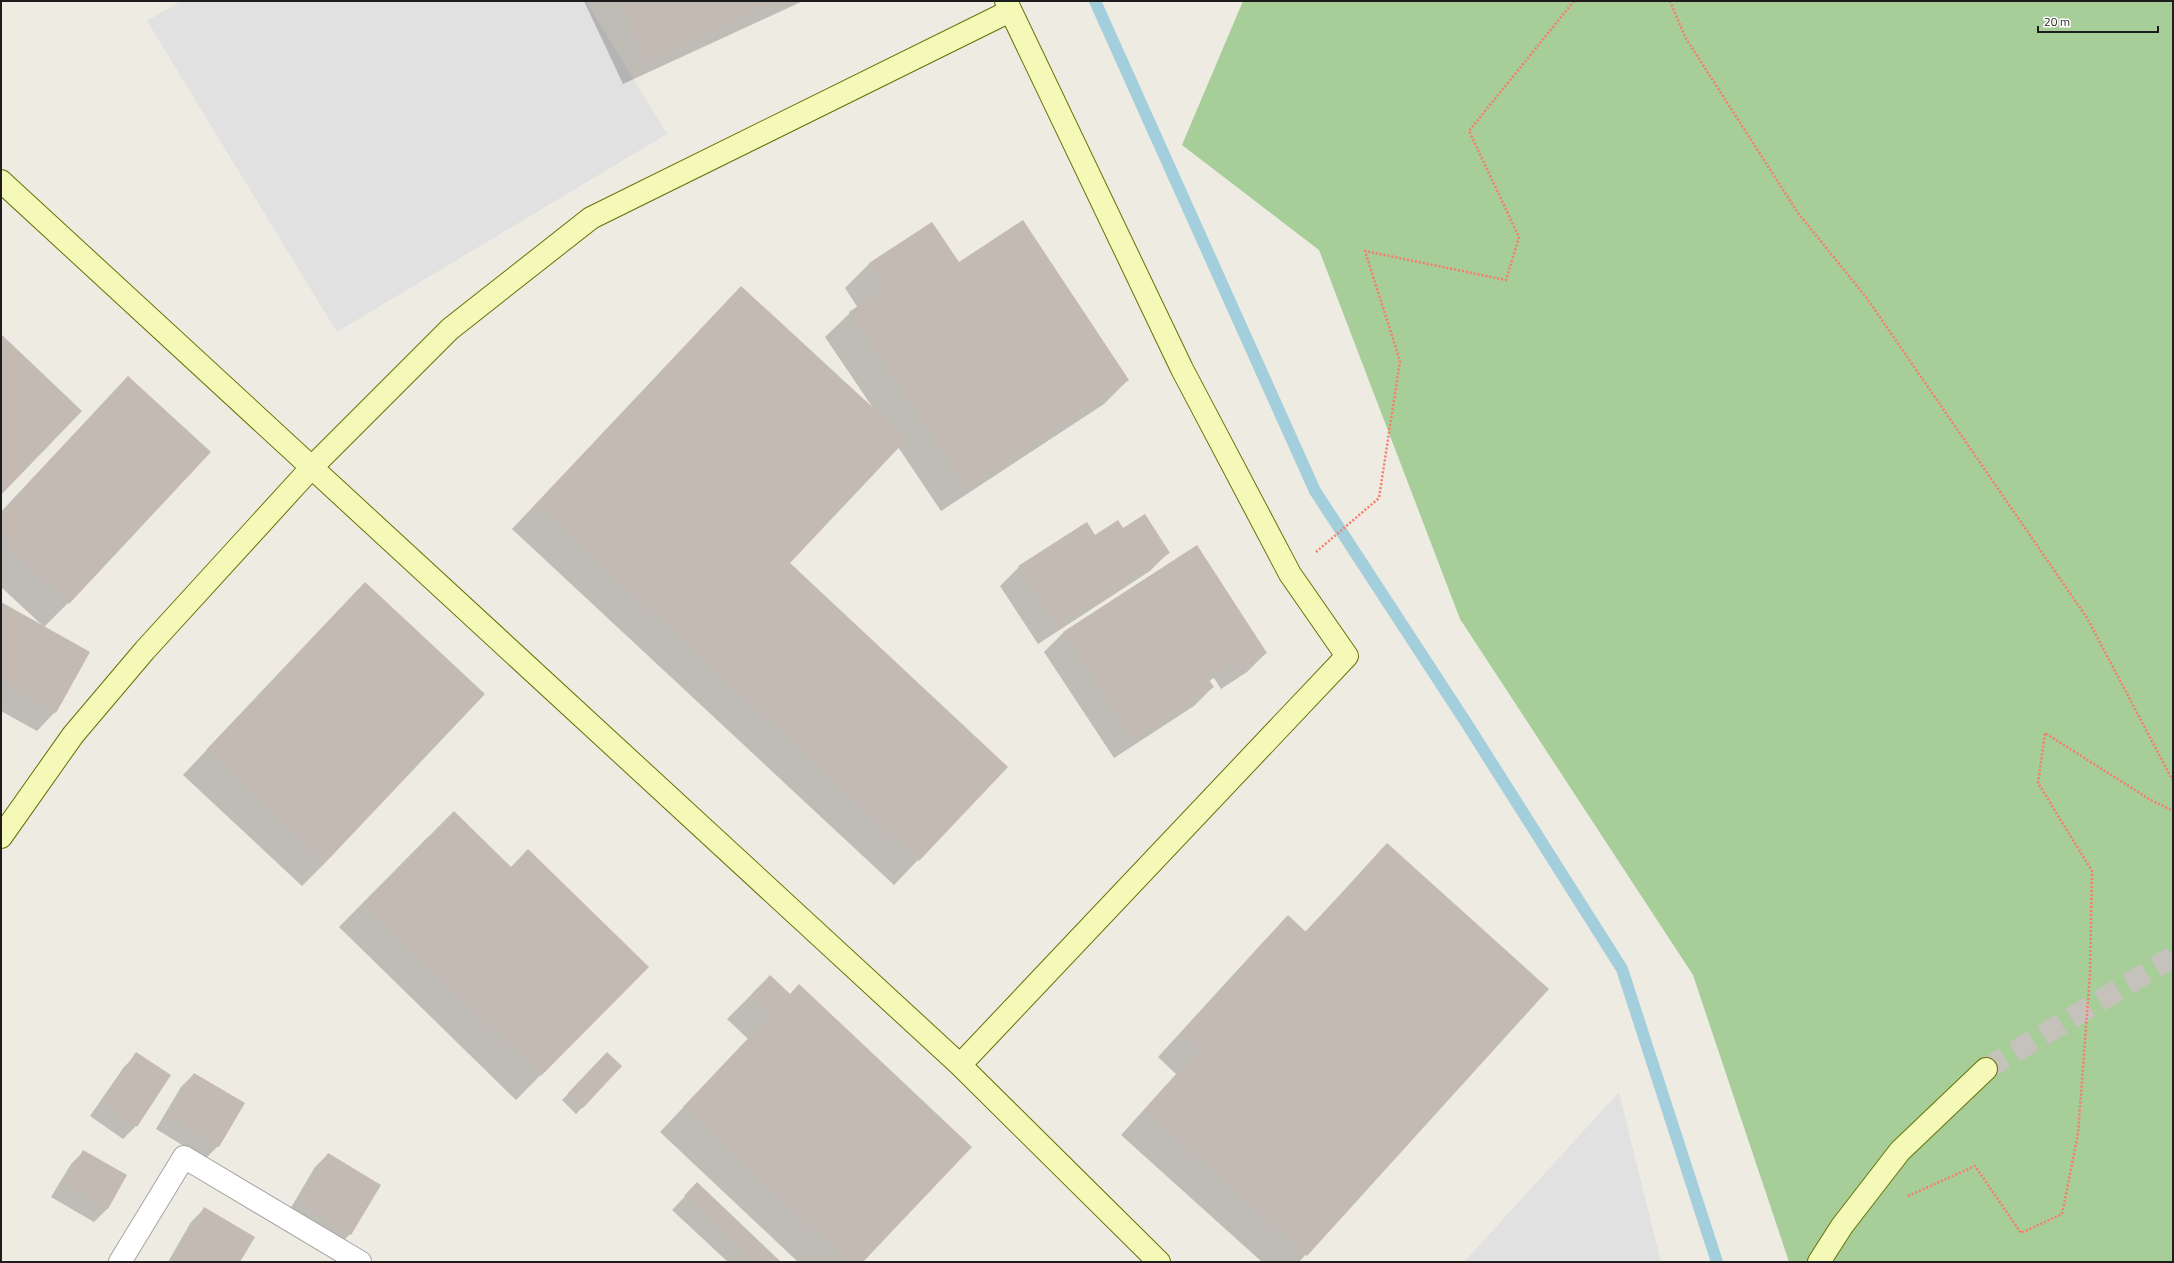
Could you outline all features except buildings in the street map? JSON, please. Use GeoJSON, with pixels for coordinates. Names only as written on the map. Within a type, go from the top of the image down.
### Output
{"type":"FeatureCollection","features":[{"type":"Feature","properties":{"kind":"street"},"geometry":{"type":"LineString","coordinates":[[1,837],[73,735],[145,650],[312,466],[450,329],[591,218],[1008,6],[1182,369],[1290,574],[1347,656],[960,1065]]}},
{"type":"Feature","properties":{"kind":"street"},"geometry":{"type":"LineString","coordinates":[[1,180],[960,1065],[1159,1262]]}},
{"type":"Feature","properties":{"kind":"street"},"geometry":{"type":"LineString","coordinates":[[1819,1262],[1842,1226],[1900,1151],[1986,1069]]}},
{"type":"Feature","properties":{"kind":"street"},"geometry":{"type":"LineString","coordinates":[[120,1262],[184,1157],[360,1262]]}},
{"type":"Feature","properties":{"kind":"path"},"geometry":{"type":"LineString","coordinates":[[1290,574],[1379,498],[1400,361],[1365,251],[1506,280],[1519,238],[1468,131],[1574,1]]}},
{"type":"Feature","properties":{"kind":"path"},"geometry":{"type":"LineString","coordinates":[[1670,1],[1685,37],[1798,213],[1866,297],[2087,618],[2173,781]]}},
{"type":"Feature","properties":{"kind":"path"},"geometry":{"type":"LineString","coordinates":[[1905,1197],[1975,1166],[2021,1233],[2062,1214],[2078,1134],[2090,974],[2092,871],[2038,783],[2045,733],[2150,799],[2173,811]]}},
{"type":"Feature","properties":{"kind":"green space"},"geometry":{"type":"Polygon","coordinates":[[[1243,1],[2173,1],[2173,1262],[1789,1262],[1693,975],[1460,619],[1319,250],[1182,145],[1243,1]]]}},
{"type":"Feature","properties":{"kind":"shaded area"},"geometry":{"type":"Polygon","coordinates":[[[181,1],[586,1],[667,134],[337,332],[147,21],[181,1]]]}},
{"type":"Feature","properties":{"kind":"shaded area"},"geometry":{"type":"Polygon","coordinates":[[[1619,1092],[1661,1262],[1464,1262],[1619,1092]]]}},
{"type":"Feature","properties":{"kind":"waterway"},"geometry":{"type":"LineString","coordinates":[[1095,1],[1315,491],[1467,724],[1622,969],[1717,1262]]}},
{"type":"Feature","properties":{"kind":"tunnel"},"geometry":{"type":"LineString","coordinates":[[1986,1069],[2173,957]]}}]}
